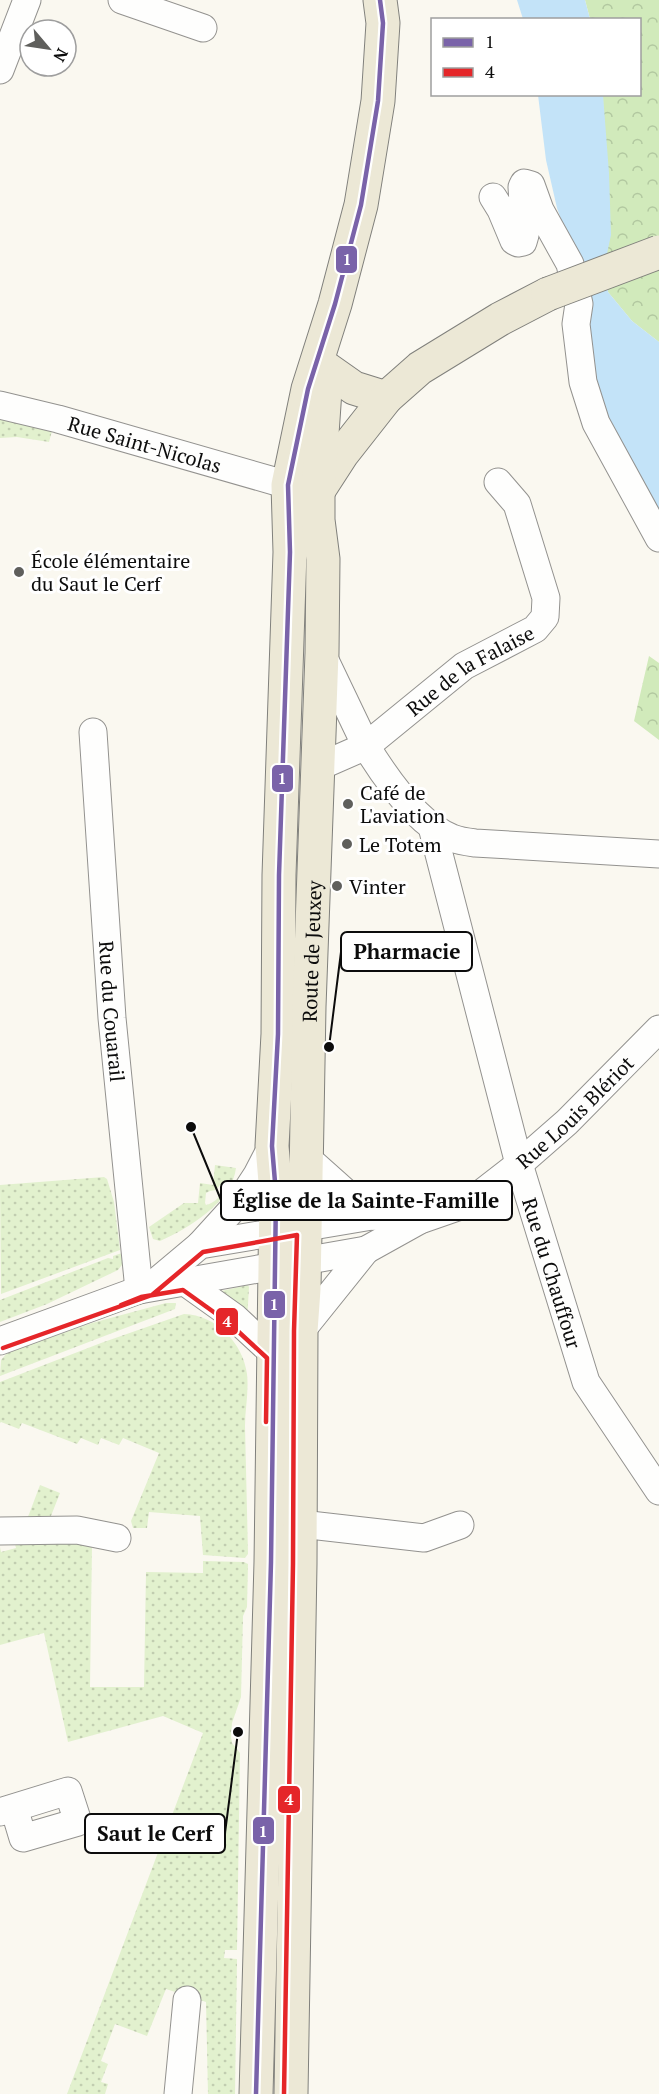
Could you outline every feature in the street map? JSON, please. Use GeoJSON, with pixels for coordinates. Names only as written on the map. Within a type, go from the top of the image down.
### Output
{"type":"FeatureCollection","features":[{"type":"Feature","properties":{"kind":"main road"},"geometry":{"type":"LineString","coordinates":[[323,559],[315,491],[308,389],[327,332],[361,205],[378,101],[384,23],[380,0]]}},
{"type":"Feature","properties":{"kind":"main road"},"geometry":{"type":"LineString","coordinates":[[315,491],[386,398],[420,368],[500,319],[548,294],[659,252]]}},
{"type":"Feature","properties":{"kind":"main road"},"geometry":{"type":"LineString","coordinates":[[315,491],[327,369],[327,332]]}},
{"type":"Feature","properties":{"kind":"main road"},"geometry":{"type":"LineString","coordinates":[[323,559],[343,487],[366,444],[395,408],[462,343]]}},
{"type":"Feature","properties":{"kind":"main road"},"geometry":{"type":"LineString","coordinates":[[327,369],[354,388],[386,398]]}},
{"type":"Feature","properties":{"kind":"main road","name":"Route de Jeuxey"},"geometry":{"type":"LineString","coordinates":[[291,1229],[276,1194],[272,1146],[278,1034],[279,875],[290,552],[315,491]]}},
{"type":"Feature","properties":{"kind":"main road","name":"Route de Jeuxey"},"geometry":{"type":"LineString","coordinates":[[256,2094],[271,1562],[274,1355],[290,1263],[291,1229],[307,1158],[323,559]]}},
{"type":"Feature","properties":{"kind":"main road","name":"Route de Jeuxey"},"geometry":{"type":"LineString","coordinates":[[290,1263],[301,1331],[291,2094]]}},
{"type":"Feature","properties":{"kind":"street"},"geometry":{"type":"LineString","coordinates":[[0,70],[27,0]]}},
{"type":"Feature","properties":{"kind":"street"},"geometry":{"type":"LineString","coordinates":[[122,0],[203,28]]}},
{"type":"Feature","properties":{"kind":"street"},"geometry":{"type":"LineString","coordinates":[[493,197],[514,241],[523,242],[525,235],[522,187],[524,183],[531,185],[540,210],[570,264],[579,304],[576,324],[583,382],[592,412],[659,538]]}},
{"type":"Feature","properties":{"kind":"street","name":"Rue Saint-Nicolas"},"geometry":{"type":"LineString","coordinates":[[0,405],[315,491]]}},
{"type":"Feature","properties":{"kind":"street","name":"Rue de la Falaise"},"geometry":{"type":"LineString","coordinates":[[316,768],[366,746],[464,666],[535,629],[545,617],[546,598],[517,504],[498,482]]}},
{"type":"Feature","properties":{"kind":"street"},"geometry":{"type":"LineString","coordinates":[[322,652],[366,746],[407,802],[432,827],[452,839],[475,843],[659,854]]}},
{"type":"Feature","properties":{"kind":"street","name":"Rue du Couarail"},"geometry":{"type":"LineString","coordinates":[[93,732],[112,1018],[144,1289]]}},
{"type":"Feature","properties":{"kind":"street","name":"Rue du Chauffour"},"geometry":{"type":"LineString","coordinates":[[432,827],[519,1164],[586,1382],[659,1491]]}},
{"type":"Feature","properties":{"kind":"street","name":"Rue Louis Blériot"},"geometry":{"type":"LineString","coordinates":[[144,1289],[366,1250],[420,1220],[469,1203],[567,1122],[659,1029]]}},
{"type":"Feature","properties":{"kind":"street"},"geometry":{"type":"LineString","coordinates":[[0,1341],[144,1289],[200,1245],[240,1201],[272,1146]]}},
{"type":"Feature","properties":{"kind":"street"},"geometry":{"type":"LineString","coordinates":[[307,1158],[372,1216]]}},
{"type":"Feature","properties":{"kind":"street","name":"Rue Louis Blériot"},"geometry":{"type":"LineString","coordinates":[[200,1245],[372,1216],[420,1220]]}},
{"type":"Feature","properties":{"kind":"street","name":"Rue Louis Blériot"},"geometry":{"type":"LineString","coordinates":[[301,1331],[366,1250]]}},
{"type":"Feature","properties":{"kind":"street"},"geometry":{"type":"LineString","coordinates":[[185,1282],[234,1317],[274,1355]]}},
{"type":"Feature","properties":{"kind":"street"},"geometry":{"type":"LineString","coordinates":[[300,1524],[424,1538],[460,1525]]}},
{"type":"Feature","properties":{"kind":"street"},"geometry":{"type":"LineString","coordinates":[[0,1531],[77,1530],[117,1538]]}},
{"type":"Feature","properties":{"kind":"street"},"geometry":{"type":"LineString","coordinates":[[178,2094],[187,2000]]}},
{"type":"Feature","properties":{"kind":"green space"},"geometry":{"type":"Polygon","coordinates":[[[585,0],[659,0],[659,342],[632,321],[608,292],[605,263],[603,96],[641,96],[641,18],[590,18],[585,0]]]}},
{"type":"Feature","properties":{"kind":"green space"},"geometry":{"type":"Polygon","coordinates":[[[0,419],[52,431],[49,442],[17,437],[0,438],[0,419]]]}},
{"type":"Feature","properties":{"kind":"green space"},"geometry":{"type":"Polygon","coordinates":[[[649,656],[659,663],[659,740],[634,721],[649,656]]]}},
{"type":"Feature","properties":{"kind":"green space"},"geometry":{"type":"Polygon","coordinates":[[[215,1165],[236,1168],[233,1180],[226,1192],[207,1213],[171,1236],[160,1241],[153,1239],[149,1227],[184,1203],[198,1203],[200,1183],[213,1185],[215,1165]],[[220,1185],[216,1190],[206,1193],[206,1205],[217,1199],[224,1187],[220,1185]]]}},
{"type":"Feature","properties":{"kind":"green space"},"geometry":{"type":"Polygon","coordinates":[[[104,1177],[107,1179],[114,1202],[120,1250],[1,1294],[0,1185],[104,1177]]]}},
{"type":"Feature","properties":{"kind":"green space"},"geometry":{"type":"Polygon","coordinates":[[[125,1252],[125,1261],[118,1270],[47,1304],[0,1322],[0,1300],[108,1258],[113,1259],[113,1256],[125,1252]]]}},
{"type":"Feature","properties":{"kind":"green space"},"geometry":{"type":"Polygon","coordinates":[[[248,1285],[249,1287],[247,1321],[217,1292],[248,1285]]]}},
{"type":"Feature","properties":{"kind":"green space"},"geometry":{"type":"Polygon","coordinates":[[[166,1303],[176,1303],[175,1309],[0,1376],[1,1360],[8,1352],[92,1323],[166,1303]]]}},
{"type":"Feature","properties":{"kind":"green space"},"geometry":{"type":"Polygon","coordinates":[[[184,1314],[207,1319],[226,1333],[240,1352],[247,1374],[245,1426],[248,1554],[245,1558],[203,1555],[200,1516],[149,1512],[147,1528],[133,1528],[131,1521],[159,1453],[123,1438],[119,1445],[101,1438],[98,1445],[81,1438],[77,1444],[22,1423],[19,1429],[0,1423],[0,1382],[184,1314]]]}},
{"type":"Feature","properties":{"kind":"green space"},"geometry":{"type":"Polygon","coordinates":[[[40,1485],[60,1493],[49,1521],[28,1517],[40,1485]]]}},
{"type":"Feature","properties":{"kind":"green space"},"geometry":{"type":"Polygon","coordinates":[[[14,1541],[64,1542],[92,1546],[90,1687],[144,1687],[146,1572],[203,1573],[203,1561],[248,1564],[247,1607],[243,1616],[241,1697],[232,1723],[231,1737],[232,1743],[240,1753],[237,1950],[225,1950],[224,1958],[237,1959],[235,2094],[208,2094],[206,2002],[166,1989],[147,2036],[115,2024],[101,2061],[108,2064],[101,2082],[108,2084],[105,2094],[67,2094],[203,1733],[163,1716],[68,1742],[44,1633],[0,1645],[0,1547],[1,1552],[16,1548],[14,1541]]]}},
{"type":"Feature","properties":{"kind":"water"},"geometry":{"type":"Polygon","coordinates":[[[517,0],[585,0],[590,18],[523,18],[517,0]]]}},
{"type":"Feature","properties":{"kind":"water"},"geometry":{"type":"Polygon","coordinates":[[[538,96],[603,96],[611,235],[605,263],[608,292],[632,321],[659,342],[659,518],[607,426],[590,360],[577,265],[557,208],[546,160],[538,96]]]}},
{"type":"Feature","properties":{"kind":"transit line","name":"1"},"geometry":{"type":"LineString","coordinates":[[256,2094],[271,1562],[276,1194],[272,1146],[278,1034],[279,875],[290,552],[288,485],[308,389],[335,304],[361,205],[378,101],[383,23],[380,0]]}},
{"type":"Feature","properties":{"kind":"transit line","name":"4"},"geometry":{"type":"LineString","coordinates":[[3,1348],[152,1295],[203,1252],[297,1235],[284,2094]]}},
{"type":"Feature","properties":{"kind":"transit line","name":"4"},"geometry":{"type":"LineString","coordinates":[[121,1305],[141,1297],[183,1290],[229,1323],[267,1358],[266,1422]]}},
{"type":"Feature","properties":{"kind":"place","name":"École élémentaire du Saut le Cerf"},"geometry":{"type":"Point","coordinates":[19,572]}},
{"type":"Feature","properties":{"kind":"place","name":"Café de L'aviation"},"geometry":{"type":"Point","coordinates":[348,804]}},
{"type":"Feature","properties":{"kind":"place","name":"Le Totem"},"geometry":{"type":"Point","coordinates":[347,844]}},
{"type":"Feature","properties":{"kind":"place","name":"Vinter"},"geometry":{"type":"Point","coordinates":[337,886]}},
{"type":"Feature","properties":{"kind":"place","name":"Pharmacie"},"geometry":{"type":"Point","coordinates":[329,1047]}},
{"type":"Feature","properties":{"kind":"place","name":"Église de la Sainte-Famille"},"geometry":{"type":"Point","coordinates":[191,1127]}},
{"type":"Feature","properties":{"kind":"place","name":"Saut le Cerf"},"geometry":{"type":"Point","coordinates":[238,1732]}}]}
